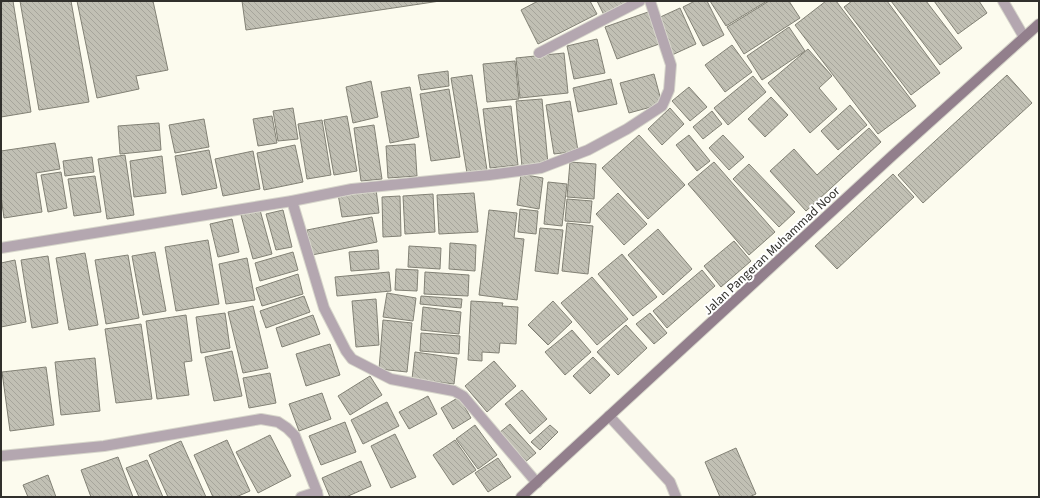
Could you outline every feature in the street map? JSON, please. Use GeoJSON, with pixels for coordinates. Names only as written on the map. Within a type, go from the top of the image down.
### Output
{"type":"FeatureCollection","features":[{"type":"Feature","properties":{"kind":"main road","name":"Jalan Pangeran Muhammad Noor"},"geometry":{"type":"LineString","coordinates":[[521,497],[892,156],[1039,24]]}},
{"type":"Feature","properties":{"kind":"street"},"geometry":{"type":"LineString","coordinates":[[539,53],[640,1]]}},
{"type":"Feature","properties":{"kind":"street"},"geometry":{"type":"LineString","coordinates":[[1,248],[292,201],[352,189],[489,175],[541,168],[588,150],[626,129],[662,106],[669,90],[671,65],[650,1]]}},
{"type":"Feature","properties":{"kind":"street"},"geometry":{"type":"LineString","coordinates":[[1003,1],[1024,37]]}},
{"type":"Feature","properties":{"kind":"street"},"geometry":{"type":"LineString","coordinates":[[292,201],[324,308],[346,351],[352,359],[391,379],[454,391],[463,396],[537,483]]}},
{"type":"Feature","properties":{"kind":"street"},"geometry":{"type":"LineString","coordinates":[[609,416],[670,482],[676,497]]}},
{"type":"Feature","properties":{"kind":"street"},"geometry":{"type":"LineString","coordinates":[[1,456],[104,446],[261,419],[278,422],[295,436],[317,494],[301,497]]}},
{"type":"Feature","properties":{"kind":"building"},"geometry":{"type":"Polygon","coordinates":[[[1,1],[13,1],[31,112],[1,117],[1,1]]]}},
{"type":"Feature","properties":{"kind":"building"},"geometry":{"type":"Polygon","coordinates":[[[20,1],[71,1],[89,102],[39,110],[20,1]]]}},
{"type":"Feature","properties":{"kind":"building"},"geometry":{"type":"Polygon","coordinates":[[[77,1],[153,1],[168,70],[136,76],[139,89],[97,98],[77,1]]]}},
{"type":"Feature","properties":{"kind":"building"},"geometry":{"type":"Polygon","coordinates":[[[242,1],[440,1],[246,30],[242,1]]]}},
{"type":"Feature","properties":{"kind":"building"},"geometry":{"type":"Polygon","coordinates":[[[538,1],[590,1],[597,14],[538,44],[521,10],[538,1]]]}},
{"type":"Feature","properties":{"kind":"building"},"geometry":{"type":"Polygon","coordinates":[[[597,1],[632,1],[604,15],[597,1]]]}},
{"type":"Feature","properties":{"kind":"building"},"geometry":{"type":"Polygon","coordinates":[[[695,1],[707,1],[724,35],[703,46],[683,7],[695,1]]]}},
{"type":"Feature","properties":{"kind":"building"},"geometry":{"type":"Polygon","coordinates":[[[710,1],[767,1],[726,26],[710,1]]]}},
{"type":"Feature","properties":{"kind":"building"},"geometry":{"type":"Polygon","coordinates":[[[769,1],[789,1],[800,18],[744,54],[727,27],[769,1]]]}},
{"type":"Feature","properties":{"kind":"building"},"geometry":{"type":"Polygon","coordinates":[[[826,1],[836,1],[916,106],[878,134],[795,25],[826,1]]]}},
{"type":"Feature","properties":{"kind":"building"},"geometry":{"type":"Polygon","coordinates":[[[852,1],[887,1],[940,73],[911,95],[844,7],[852,1]]]}},
{"type":"Feature","properties":{"kind":"building"},"geometry":{"type":"Polygon","coordinates":[[[891,1],[926,1],[962,48],[940,65],[891,1]]]}},
{"type":"Feature","properties":{"kind":"building"},"geometry":{"type":"Polygon","coordinates":[[[934,1],[979,1],[987,13],[958,34],[934,1]]]}},
{"type":"Feature","properties":{"kind":"building"},"geometry":{"type":"Polygon","coordinates":[[[680,8],[696,44],[672,55],[656,19],[680,8]]]}},
{"type":"Feature","properties":{"kind":"building"},"geometry":{"type":"Polygon","coordinates":[[[651,11],[662,43],[617,59],[605,27],[651,11]]]}},
{"type":"Feature","properties":{"kind":"building"},"geometry":{"type":"Polygon","coordinates":[[[789,27],[805,51],[762,80],[747,56],[789,27]]]}},
{"type":"Feature","properties":{"kind":"building"},"geometry":{"type":"Polygon","coordinates":[[[597,39],[605,73],[574,79],[567,46],[597,39]]]}},
{"type":"Feature","properties":{"kind":"building"},"geometry":{"type":"Polygon","coordinates":[[[732,45],[752,72],[725,92],[705,65],[732,45]]]}},
{"type":"Feature","properties":{"kind":"building"},"geometry":{"type":"Polygon","coordinates":[[[808,49],[832,76],[819,88],[837,109],[810,133],[768,83],[808,49]]]}},
{"type":"Feature","properties":{"kind":"building"},"geometry":{"type":"Polygon","coordinates":[[[564,53],[568,93],[520,98],[516,58],[564,53]]]}},
{"type":"Feature","properties":{"kind":"building"},"geometry":{"type":"Polygon","coordinates":[[[515,61],[519,99],[487,102],[483,64],[515,61]]]}},
{"type":"Feature","properties":{"kind":"building"},"geometry":{"type":"Polygon","coordinates":[[[448,71],[449,86],[421,90],[418,75],[448,71]]]}},
{"type":"Feature","properties":{"kind":"building"},"geometry":{"type":"Polygon","coordinates":[[[654,74],[662,104],[629,113],[620,83],[654,74]]]}},
{"type":"Feature","properties":{"kind":"building"},"geometry":{"type":"Polygon","coordinates":[[[472,75],[487,170],[467,173],[451,78],[472,75]]]}},
{"type":"Feature","properties":{"kind":"building"},"geometry":{"type":"Polygon","coordinates":[[[1007,75],[1032,103],[923,203],[898,175],[1007,75]]]}},
{"type":"Feature","properties":{"kind":"building"},"geometry":{"type":"Polygon","coordinates":[[[753,76],[766,92],[728,125],[714,108],[753,76]]]}},
{"type":"Feature","properties":{"kind":"building"},"geometry":{"type":"Polygon","coordinates":[[[611,79],[617,104],[578,112],[573,88],[611,79]]]}},
{"type":"Feature","properties":{"kind":"building"},"geometry":{"type":"Polygon","coordinates":[[[371,81],[378,117],[353,123],[346,87],[371,81]]]}},
{"type":"Feature","properties":{"kind":"building"},"geometry":{"type":"Polygon","coordinates":[[[410,87],[419,137],[390,143],[381,92],[410,87]]]}},
{"type":"Feature","properties":{"kind":"building"},"geometry":{"type":"Polygon","coordinates":[[[689,87],[707,107],[690,121],[672,101],[689,87]]]}},
{"type":"Feature","properties":{"kind":"building"},"geometry":{"type":"Polygon","coordinates":[[[449,89],[460,157],[431,161],[420,94],[449,89]]]}},
{"type":"Feature","properties":{"kind":"building"},"geometry":{"type":"Polygon","coordinates":[[[771,97],[788,115],[765,137],[748,119],[771,97]]]}},
{"type":"Feature","properties":{"kind":"building"},"geometry":{"type":"Polygon","coordinates":[[[542,99],[548,164],[522,167],[516,101],[542,99]]]}},
{"type":"Feature","properties":{"kind":"building"},"geometry":{"type":"Polygon","coordinates":[[[570,101],[578,151],[554,154],[546,105],[570,101]]]}},
{"type":"Feature","properties":{"kind":"building"},"geometry":{"type":"Polygon","coordinates":[[[850,105],[867,125],[838,150],[821,131],[850,105]]]}},
{"type":"Feature","properties":{"kind":"building"},"geometry":{"type":"Polygon","coordinates":[[[511,106],[518,165],[490,168],[483,109],[511,106]]]}},
{"type":"Feature","properties":{"kind":"building"},"geometry":{"type":"Polygon","coordinates":[[[293,108],[298,139],[278,141],[273,111],[293,108]]]}},
{"type":"Feature","properties":{"kind":"building"},"geometry":{"type":"Polygon","coordinates":[[[670,108],[684,124],[662,145],[648,129],[670,108]]]}},
{"type":"Feature","properties":{"kind":"building"},"geometry":{"type":"Polygon","coordinates":[[[712,111],[722,124],[703,139],[693,127],[712,111]]]}},
{"type":"Feature","properties":{"kind":"building"},"geometry":{"type":"Polygon","coordinates":[[[272,116],[277,143],[258,146],[253,119],[272,116]]]}},
{"type":"Feature","properties":{"kind":"building"},"geometry":{"type":"Polygon","coordinates":[[[347,116],[357,171],[334,175],[324,120],[347,116]]]}},
{"type":"Feature","properties":{"kind":"building"},"geometry":{"type":"Polygon","coordinates":[[[204,119],[209,147],[175,153],[169,125],[204,119]]]}},
{"type":"Feature","properties":{"kind":"building"},"geometry":{"type":"Polygon","coordinates":[[[322,120],[331,175],[307,179],[298,124],[322,120]]]}},
{"type":"Feature","properties":{"kind":"building"},"geometry":{"type":"Polygon","coordinates":[[[159,123],[161,150],[120,154],[118,126],[159,123]]]}},
{"type":"Feature","properties":{"kind":"building"},"geometry":{"type":"Polygon","coordinates":[[[374,125],[382,179],[361,181],[354,128],[374,125]]]}},
{"type":"Feature","properties":{"kind":"building"},"geometry":{"type":"Polygon","coordinates":[[[869,128],[881,142],[806,211],[770,171],[794,149],[817,175],[869,128]]]}},
{"type":"Feature","properties":{"kind":"building"},"geometry":{"type":"Polygon","coordinates":[[[639,135],[685,185],[648,219],[602,168],[639,135]]]}},
{"type":"Feature","properties":{"kind":"building"},"geometry":{"type":"Polygon","coordinates":[[[689,135],[710,161],[697,171],[676,145],[689,135]]]}},
{"type":"Feature","properties":{"kind":"building"},"geometry":{"type":"Polygon","coordinates":[[[723,135],[744,157],[729,170],[709,148],[723,135]]]}},
{"type":"Feature","properties":{"kind":"building"},"geometry":{"type":"Polygon","coordinates":[[[55,143],[60,169],[36,173],[42,212],[4,218],[1,196],[1,151],[55,143]]]}},
{"type":"Feature","properties":{"kind":"building"},"geometry":{"type":"Polygon","coordinates":[[[415,144],[417,176],[388,178],[386,146],[415,144]]]}},
{"type":"Feature","properties":{"kind":"building"},"geometry":{"type":"Polygon","coordinates":[[[295,145],[303,182],[264,190],[257,153],[295,145]]]}},
{"type":"Feature","properties":{"kind":"building"},"geometry":{"type":"Polygon","coordinates":[[[209,150],[217,188],[182,195],[175,156],[209,150]]]}},
{"type":"Feature","properties":{"kind":"building"},"geometry":{"type":"Polygon","coordinates":[[[253,151],[260,189],[223,196],[215,159],[253,151]]]}},
{"type":"Feature","properties":{"kind":"building"},"geometry":{"type":"Polygon","coordinates":[[[125,155],[134,215],[107,219],[98,159],[125,155]]]}},
{"type":"Feature","properties":{"kind":"building"},"geometry":{"type":"Polygon","coordinates":[[[162,156],[166,193],[134,197],[130,161],[162,156]]]}},
{"type":"Feature","properties":{"kind":"building"},"geometry":{"type":"Polygon","coordinates":[[[92,157],[94,172],[65,176],[63,161],[92,157]]]}},
{"type":"Feature","properties":{"kind":"building"},"geometry":{"type":"Polygon","coordinates":[[[570,162],[596,164],[594,199],[567,197],[570,162]]]}},
{"type":"Feature","properties":{"kind":"building"},"geometry":{"type":"Polygon","coordinates":[[[714,162],[775,232],[749,255],[688,184],[714,162]]]}},
{"type":"Feature","properties":{"kind":"building"},"geometry":{"type":"Polygon","coordinates":[[[749,164],[795,212],[779,227],[733,179],[749,164]]]}},
{"type":"Feature","properties":{"kind":"building"},"geometry":{"type":"Polygon","coordinates":[[[61,172],[67,208],[48,212],[41,175],[61,172]]]}},
{"type":"Feature","properties":{"kind":"building"},"geometry":{"type":"Polygon","coordinates":[[[521,174],[543,178],[539,209],[517,205],[521,174]]]}},
{"type":"Feature","properties":{"kind":"building"},"geometry":{"type":"Polygon","coordinates":[[[893,174],[914,197],[837,269],[815,246],[893,174]]]}},
{"type":"Feature","properties":{"kind":"building"},"geometry":{"type":"Polygon","coordinates":[[[95,176],[101,212],[74,216],[68,179],[95,176]]]}},
{"type":"Feature","properties":{"kind":"building"},"geometry":{"type":"Polygon","coordinates":[[[548,182],[567,184],[562,226],[544,224],[548,182]]]}},
{"type":"Feature","properties":{"kind":"building"},"geometry":{"type":"Polygon","coordinates":[[[376,189],[379,213],[342,217],[338,194],[376,189]]]}},
{"type":"Feature","properties":{"kind":"building"},"geometry":{"type":"Polygon","coordinates":[[[474,193],[478,232],[439,234],[437,195],[474,193]]]}},
{"type":"Feature","properties":{"kind":"building"},"geometry":{"type":"Polygon","coordinates":[[[618,193],[647,224],[624,245],[596,214],[618,193]]]}},
{"type":"Feature","properties":{"kind":"building"},"geometry":{"type":"Polygon","coordinates":[[[433,194],[435,232],[405,234],[403,196],[433,194]]]}},
{"type":"Feature","properties":{"kind":"building"},"geometry":{"type":"Polygon","coordinates":[[[400,196],[401,236],[383,237],[382,197],[400,196]]]}},
{"type":"Feature","properties":{"kind":"building"},"geometry":{"type":"Polygon","coordinates":[[[567,199],[592,201],[590,223],[565,221],[567,199]]]}},
{"type":"Feature","properties":{"kind":"building"},"geometry":{"type":"Polygon","coordinates":[[[520,209],[538,211],[536,234],[518,232],[520,209]]]}},
{"type":"Feature","properties":{"kind":"building"},"geometry":{"type":"Polygon","coordinates":[[[260,210],[272,254],[253,259],[241,215],[260,210]]]}},
{"type":"Feature","properties":{"kind":"building"},"geometry":{"type":"Polygon","coordinates":[[[283,210],[292,247],[276,250],[266,214],[283,210]]]}},
{"type":"Feature","properties":{"kind":"building"},"geometry":{"type":"Polygon","coordinates":[[[489,210],[517,213],[514,238],[524,239],[517,300],[479,295],[489,210]]]}},
{"type":"Feature","properties":{"kind":"building"},"geometry":{"type":"Polygon","coordinates":[[[372,217],[377,242],[312,255],[307,230],[372,217]]]}},
{"type":"Feature","properties":{"kind":"building"},"geometry":{"type":"Polygon","coordinates":[[[232,219],[239,252],[218,257],[210,224],[232,219]]]}},
{"type":"Feature","properties":{"kind":"building"},"geometry":{"type":"Polygon","coordinates":[[[567,223],[593,226],[588,274],[562,271],[567,223]]]}},
{"type":"Feature","properties":{"kind":"building"},"geometry":{"type":"Polygon","coordinates":[[[540,228],[563,230],[558,274],[535,271],[540,228]]]}},
{"type":"Feature","properties":{"kind":"building"},"geometry":{"type":"Polygon","coordinates":[[[658,229],[692,269],[663,295],[628,255],[658,229]]]}},
{"type":"Feature","properties":{"kind":"building"},"geometry":{"type":"Polygon","coordinates":[[[208,240],[219,304],[176,311],[165,247],[208,240]]]}},
{"type":"Feature","properties":{"kind":"building"},"geometry":{"type":"Polygon","coordinates":[[[734,241],[751,261],[721,287],[704,266],[734,241]]]}},
{"type":"Feature","properties":{"kind":"building"},"geometry":{"type":"Polygon","coordinates":[[[450,243],[476,245],[475,271],[449,269],[450,243]]]}},
{"type":"Feature","properties":{"kind":"building"},"geometry":{"type":"Polygon","coordinates":[[[409,246],[441,248],[440,269],[408,267],[409,246]]]}},
{"type":"Feature","properties":{"kind":"building"},"geometry":{"type":"Polygon","coordinates":[[[378,250],[379,269],[351,271],[349,252],[378,250]]]}},
{"type":"Feature","properties":{"kind":"building"},"geometry":{"type":"Polygon","coordinates":[[[155,252],[166,311],[143,315],[132,256],[155,252]]]}},
{"type":"Feature","properties":{"kind":"building"},"geometry":{"type":"Polygon","coordinates":[[[293,252],[298,270],[260,281],[255,263],[293,252]]]}},
{"type":"Feature","properties":{"kind":"building"},"geometry":{"type":"Polygon","coordinates":[[[85,253],[98,325],[69,330],[56,258],[85,253]]]}},
{"type":"Feature","properties":{"kind":"building"},"geometry":{"type":"Polygon","coordinates":[[[622,254],[657,297],[633,316],[598,274],[622,254]]]}},
{"type":"Feature","properties":{"kind":"building"},"geometry":{"type":"Polygon","coordinates":[[[128,255],[139,318],[106,324],[95,260],[128,255]]]}},
{"type":"Feature","properties":{"kind":"building"},"geometry":{"type":"Polygon","coordinates":[[[48,256],[58,323],[32,328],[21,260],[48,256]]]}},
{"type":"Feature","properties":{"kind":"building"},"geometry":{"type":"Polygon","coordinates":[[[247,258],[255,300],[226,304],[219,264],[247,258]]]}},
{"type":"Feature","properties":{"kind":"building"},"geometry":{"type":"Polygon","coordinates":[[[15,260],[26,322],[1,327],[1,263],[15,260]]]}},
{"type":"Feature","properties":{"kind":"building"},"geometry":{"type":"Polygon","coordinates":[[[396,269],[418,270],[417,291],[395,290],[396,269]]]}},
{"type":"Feature","properties":{"kind":"building"},"geometry":{"type":"Polygon","coordinates":[[[702,270],[715,286],[667,328],[653,311],[702,270]]]}},
{"type":"Feature","properties":{"kind":"building"},"geometry":{"type":"Polygon","coordinates":[[[389,272],[391,291],[337,296],[335,277],[389,272]]]}},
{"type":"Feature","properties":{"kind":"building"},"geometry":{"type":"Polygon","coordinates":[[[425,272],[469,275],[468,296],[424,294],[425,272]]]}},
{"type":"Feature","properties":{"kind":"building"},"geometry":{"type":"Polygon","coordinates":[[[298,274],[303,294],[262,306],[256,288],[298,274]]]}},
{"type":"Feature","properties":{"kind":"building"},"geometry":{"type":"Polygon","coordinates":[[[592,277],[628,319],[597,345],[561,303],[592,277]]]}},
{"type":"Feature","properties":{"kind":"building"},"geometry":{"type":"Polygon","coordinates":[[[387,293],[416,298],[413,321],[383,317],[387,293]]]}},
{"type":"Feature","properties":{"kind":"building"},"geometry":{"type":"Polygon","coordinates":[[[304,296],[310,312],[266,328],[260,311],[304,296]]]}},
{"type":"Feature","properties":{"kind":"building"},"geometry":{"type":"Polygon","coordinates":[[[421,296],[462,299],[461,308],[420,304],[421,296]]]}},
{"type":"Feature","properties":{"kind":"building"},"geometry":{"type":"Polygon","coordinates":[[[376,299],[379,345],[356,347],[352,301],[376,299]]]}},
{"type":"Feature","properties":{"kind":"building"},"geometry":{"type":"Polygon","coordinates":[[[471,301],[503,303],[502,306],[518,307],[516,344],[500,343],[499,353],[482,352],[482,361],[468,360],[471,301]]]}},
{"type":"Feature","properties":{"kind":"building"},"geometry":{"type":"Polygon","coordinates":[[[553,301],[572,322],[548,345],[528,325],[553,301]]]}},
{"type":"Feature","properties":{"kind":"building"},"geometry":{"type":"Polygon","coordinates":[[[253,306],[268,368],[243,373],[228,312],[253,306]]]}},
{"type":"Feature","properties":{"kind":"building"},"geometry":{"type":"Polygon","coordinates":[[[423,307],[461,312],[459,334],[421,330],[423,307]]]}},
{"type":"Feature","properties":{"kind":"building"},"geometry":{"type":"Polygon","coordinates":[[[225,313],[230,348],[201,353],[196,317],[225,313]]]}},
{"type":"Feature","properties":{"kind":"building"},"geometry":{"type":"Polygon","coordinates":[[[650,313],[667,333],[654,344],[636,324],[650,313]]]}},
{"type":"Feature","properties":{"kind":"building"},"geometry":{"type":"Polygon","coordinates":[[[186,315],[192,361],[184,362],[189,395],[157,399],[146,321],[186,315]]]}},
{"type":"Feature","properties":{"kind":"building"},"geometry":{"type":"Polygon","coordinates":[[[313,315],[320,334],[282,347],[276,328],[313,315]]]}},
{"type":"Feature","properties":{"kind":"building"},"geometry":{"type":"Polygon","coordinates":[[[383,320],[412,323],[407,372],[379,369],[383,320]]]}},
{"type":"Feature","properties":{"kind":"building"},"geometry":{"type":"Polygon","coordinates":[[[141,324],[152,399],[116,403],[105,329],[141,324]]]}},
{"type":"Feature","properties":{"kind":"building"},"geometry":{"type":"Polygon","coordinates":[[[626,325],[647,348],[618,375],[597,352],[626,325]]]}},
{"type":"Feature","properties":{"kind":"building"},"geometry":{"type":"Polygon","coordinates":[[[572,330],[591,352],[565,375],[545,352],[572,330]]]}},
{"type":"Feature","properties":{"kind":"building"},"geometry":{"type":"Polygon","coordinates":[[[421,333],[460,336],[459,354],[420,351],[421,333]]]}},
{"type":"Feature","properties":{"kind":"building"},"geometry":{"type":"Polygon","coordinates":[[[330,344],[340,375],[306,386],[296,354],[330,344]]]}},
{"type":"Feature","properties":{"kind":"building"},"geometry":{"type":"Polygon","coordinates":[[[232,351],[242,396],[214,401],[205,357],[232,351]]]}},
{"type":"Feature","properties":{"kind":"building"},"geometry":{"type":"Polygon","coordinates":[[[415,352],[457,358],[454,384],[412,379],[415,352]]]}},
{"type":"Feature","properties":{"kind":"building"},"geometry":{"type":"Polygon","coordinates":[[[593,357],[610,375],[590,394],[573,376],[593,357]]]}},
{"type":"Feature","properties":{"kind":"building"},"geometry":{"type":"Polygon","coordinates":[[[95,358],[100,411],[61,415],[55,362],[95,358]]]}},
{"type":"Feature","properties":{"kind":"building"},"geometry":{"type":"Polygon","coordinates":[[[494,361],[516,386],[487,412],[465,386],[494,361]]]}},
{"type":"Feature","properties":{"kind":"building"},"geometry":{"type":"Polygon","coordinates":[[[46,367],[54,425],[10,431],[2,372],[46,367]]]}},
{"type":"Feature","properties":{"kind":"building"},"geometry":{"type":"Polygon","coordinates":[[[270,373],[276,403],[249,408],[243,378],[270,373]]]}},
{"type":"Feature","properties":{"kind":"building"},"geometry":{"type":"Polygon","coordinates":[[[370,376],[382,395],[350,415],[338,396],[370,376]]]}},
{"type":"Feature","properties":{"kind":"building"},"geometry":{"type":"Polygon","coordinates":[[[522,390],[547,419],[530,434],[505,404],[522,390]]]}},
{"type":"Feature","properties":{"kind":"building"},"geometry":{"type":"Polygon","coordinates":[[[322,393],[331,419],[299,431],[289,404],[322,393]]]}},
{"type":"Feature","properties":{"kind":"building"},"geometry":{"type":"Polygon","coordinates":[[[428,396],[437,414],[409,429],[399,412],[428,396]]]}},
{"type":"Feature","properties":{"kind":"building"},"geometry":{"type":"Polygon","coordinates":[[[459,397],[471,418],[453,429],[441,408],[459,397]]]}},
{"type":"Feature","properties":{"kind":"building"},"geometry":{"type":"Polygon","coordinates":[[[387,402],[399,426],[363,444],[351,420],[387,402]]]}},
{"type":"Feature","properties":{"kind":"building"},"geometry":{"type":"Polygon","coordinates":[[[345,422],[356,452],[321,465],[309,436],[345,422]]]}},
{"type":"Feature","properties":{"kind":"building"},"geometry":{"type":"Polygon","coordinates":[[[510,424],[536,453],[524,463],[499,433],[510,424]]]}},
{"type":"Feature","properties":{"kind":"building"},"geometry":{"type":"Polygon","coordinates":[[[475,425],[497,455],[478,469],[456,439],[475,425]]]}},
{"type":"Feature","properties":{"kind":"building"},"geometry":{"type":"Polygon","coordinates":[[[550,425],[558,432],[540,450],[531,442],[550,425]]]}},
{"type":"Feature","properties":{"kind":"building"},"geometry":{"type":"Polygon","coordinates":[[[395,434],[416,477],[391,488],[371,446],[395,434]]]}},
{"type":"Feature","properties":{"kind":"building"},"geometry":{"type":"Polygon","coordinates":[[[270,435],[291,476],[258,493],[236,452],[270,435]]]}},
{"type":"Feature","properties":{"kind":"building"},"geometry":{"type":"Polygon","coordinates":[[[227,440],[250,491],[236,497],[213,497],[194,455],[227,440]]]}},
{"type":"Feature","properties":{"kind":"building"},"geometry":{"type":"Polygon","coordinates":[[[455,440],[476,470],[453,485],[433,455],[455,440]]]}},
{"type":"Feature","properties":{"kind":"building"},"geometry":{"type":"Polygon","coordinates":[[[181,441],[206,497],[168,497],[149,455],[181,441]]]}},
{"type":"Feature","properties":{"kind":"building"},"geometry":{"type":"Polygon","coordinates":[[[736,448],[756,494],[749,497],[720,497],[705,462],[736,448]]]}},
{"type":"Feature","properties":{"kind":"building"},"geometry":{"type":"Polygon","coordinates":[[[118,457],[133,497],[91,497],[81,470],[118,457]]]}},
{"type":"Feature","properties":{"kind":"building"},"geometry":{"type":"Polygon","coordinates":[[[498,458],[511,477],[488,492],[475,473],[498,458]]]}},
{"type":"Feature","properties":{"kind":"building"},"geometry":{"type":"Polygon","coordinates":[[[147,460],[163,497],[139,497],[126,468],[147,460]]]}},
{"type":"Feature","properties":{"kind":"building"},"geometry":{"type":"Polygon","coordinates":[[[361,461],[371,486],[346,497],[330,497],[322,478],[361,461]]]}},
{"type":"Feature","properties":{"kind":"building"},"geometry":{"type":"Polygon","coordinates":[[[48,475],[56,497],[28,497],[23,485],[48,475]]]}}]}
